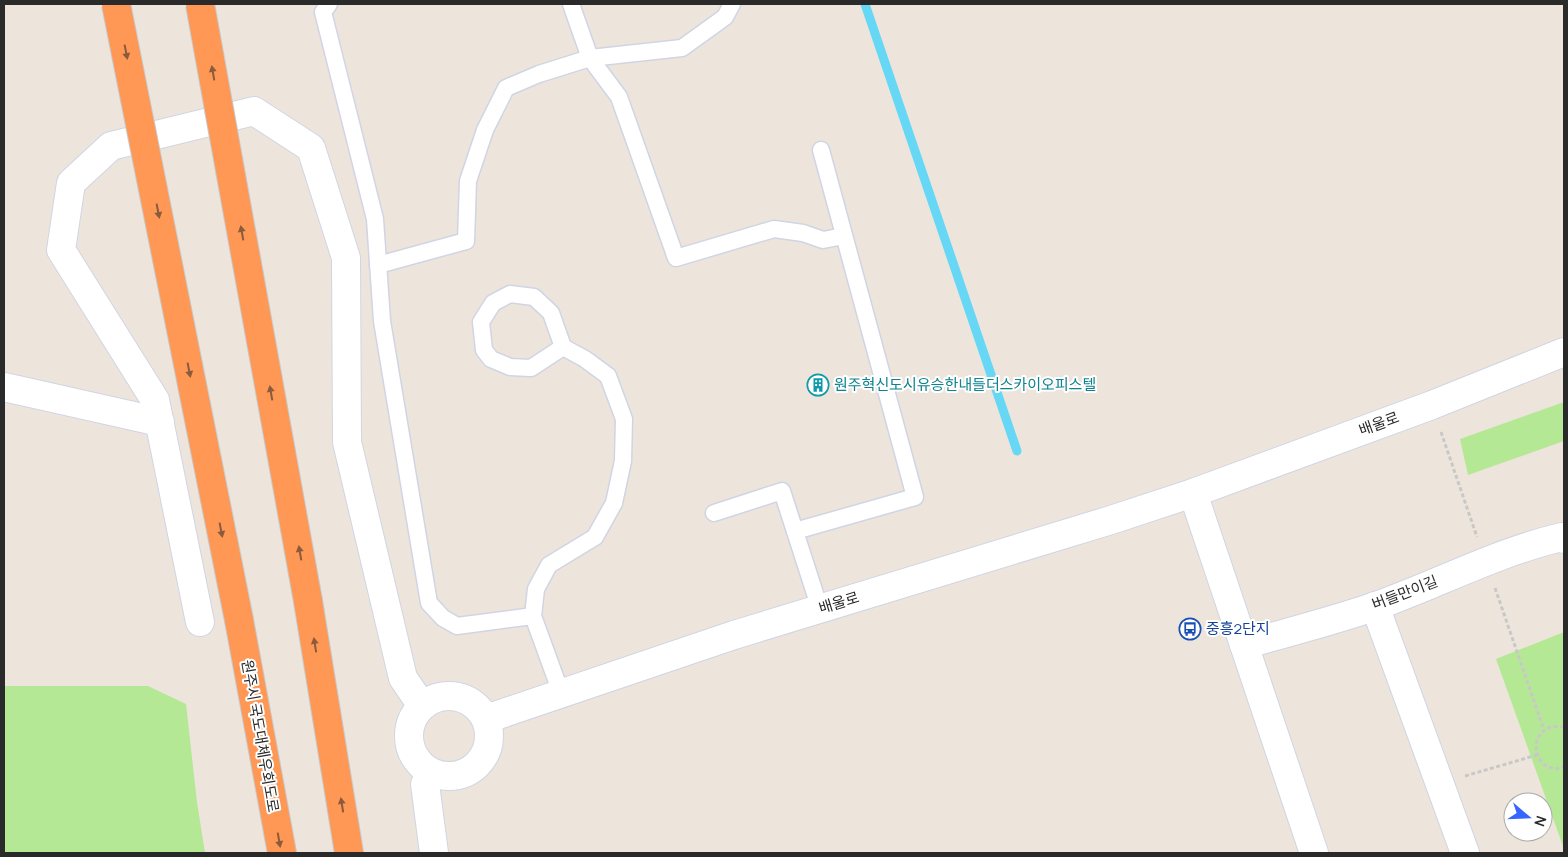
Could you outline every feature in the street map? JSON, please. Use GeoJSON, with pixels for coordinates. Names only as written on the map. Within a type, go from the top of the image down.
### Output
{"type":"FeatureCollection","features":[{"type":"Feature","properties":{"kind":"highway","name":"원주시 국도대체우회도로"},"geometry":{"type":"LineString","coordinates":[[116,4],[239,620],[282,853]]}},
{"type":"Feature","properties":{"kind":"highway"},"geometry":{"type":"LineString","coordinates":[[200,4],[308,601],[349,853]]}},
{"type":"Feature","properties":{"kind":"street"},"geometry":{"type":"LineString","coordinates":[[200,622],[155,400],[61,250],[71,183],[111,146],[254,111],[312,148],[346,258],[347,442],[404,678],[422,706]]}},
{"type":"Feature","properties":{"kind":"street","name":"배울로"},"geometry":{"type":"LineString","coordinates":[[486,718],[734,635],[1111,520],[1193,493],[1432,405],[1564,352]]}},
{"type":"Feature","properties":{"kind":"street"},"geometry":{"type":"LineString","coordinates":[[4,387],[160,422]]}},
{"type":"Feature","properties":{"kind":"street"},"geometry":{"type":"LineString","coordinates":[[1193,493],[1314,853]]}},
{"type":"Feature","properties":{"kind":"street","name":"버들만이길"},"geometry":{"type":"LineString","coordinates":[[1244,645],[1375,606],[1486,561],[1544,541],[1562,537],[1564,539]]}},
{"type":"Feature","properties":{"kind":"street"},"geometry":{"type":"LineString","coordinates":[[1375,606],[1465,853]]}},
{"type":"Feature","properties":{"kind":"street"},"geometry":{"type":"LineString","coordinates":[[447,695],[461,697],[474,703],[486,718],[489,726],[490,740],[487,752],[480,764],[469,772],[457,776],[444,776],[432,773],[421,766],[413,755],[409,742],[409,730],[413,717],[422,706],[434,698],[447,695]]}},
{"type":"Feature","properties":{"kind":"street"},"geometry":{"type":"LineString","coordinates":[[432,773],[425,784],[434,853]]}},
{"type":"Feature","properties":{"kind":"lane"},"geometry":{"type":"LineString","coordinates":[[329,4],[323,12],[375,220],[382,321],[429,603],[443,618],[457,626],[533,616]]}},
{"type":"Feature","properties":{"kind":"lane"},"geometry":{"type":"LineString","coordinates":[[571,4],[590,58],[619,97],[676,258],[774,229],[803,233],[822,240],[844,236]]}},
{"type":"Feature","properties":{"kind":"lane"},"geometry":{"type":"LineString","coordinates":[[378,265],[466,241],[468,181],[485,130],[506,88],[539,74],[590,58],[682,48],[725,17],[732,4]]}},
{"type":"Feature","properties":{"kind":"lane"},"geometry":{"type":"LineString","coordinates":[[795,531],[915,497],[821,150]]}},
{"type":"Feature","properties":{"kind":"lane"},"geometry":{"type":"LineString","coordinates":[[561,693],[533,616],[536,589],[549,565],[595,537],[614,503],[623,461],[624,419],[608,376],[585,359],[563,347],[551,313],[534,297],[510,294],[493,303],[481,322],[484,350],[491,359],[510,367],[531,368],[563,347]]}},
{"type":"Feature","properties":{"kind":"lane"},"geometry":{"type":"LineString","coordinates":[[714,512],[782,491],[820,609]]}},
{"type":"Feature","properties":{"kind":"path"},"geometry":{"type":"LineString","coordinates":[[1432,405],[1544,730]]}},
{"type":"Feature","properties":{"kind":"path"},"geometry":{"type":"LineString","coordinates":[[1564,727],[1551,726],[1544,730],[1536,741],[1535,748],[1537,755],[1546,766],[1553,768],[1564,767]]}},
{"type":"Feature","properties":{"kind":"path"},"geometry":{"type":"LineString","coordinates":[[1440,783],[1537,755]]}},
{"type":"Feature","properties":{"kind":"green space"},"geometry":{"type":"Polygon","coordinates":[[[1564,402],[1564,441],[1468,475],[1460,439],[1564,402]]]}},
{"type":"Feature","properties":{"kind":"green space"},"geometry":{"type":"Polygon","coordinates":[[[1564,632],[1564,849],[1553,818],[1553,792],[1544,792],[1496,659],[1564,632]]]}},
{"type":"Feature","properties":{"kind":"green space"},"geometry":{"type":"Polygon","coordinates":[[[4,686],[148,686],[186,704],[205,853],[4,853],[4,686]]]}},
{"type":"Feature","properties":{"kind":"waterway"},"geometry":{"type":"LineString","coordinates":[[865,4],[1017,451]]}},
{"type":"Feature","properties":{"kind":"place","name":"원주혁신도시유승한내들더스카이오피스텔"},"geometry":{"type":"Point","coordinates":[818,385]}},
{"type":"Feature","properties":{"kind":"place","name":"중흥2단지"},"geometry":{"type":"Point","coordinates":[1190,629]}}]}
